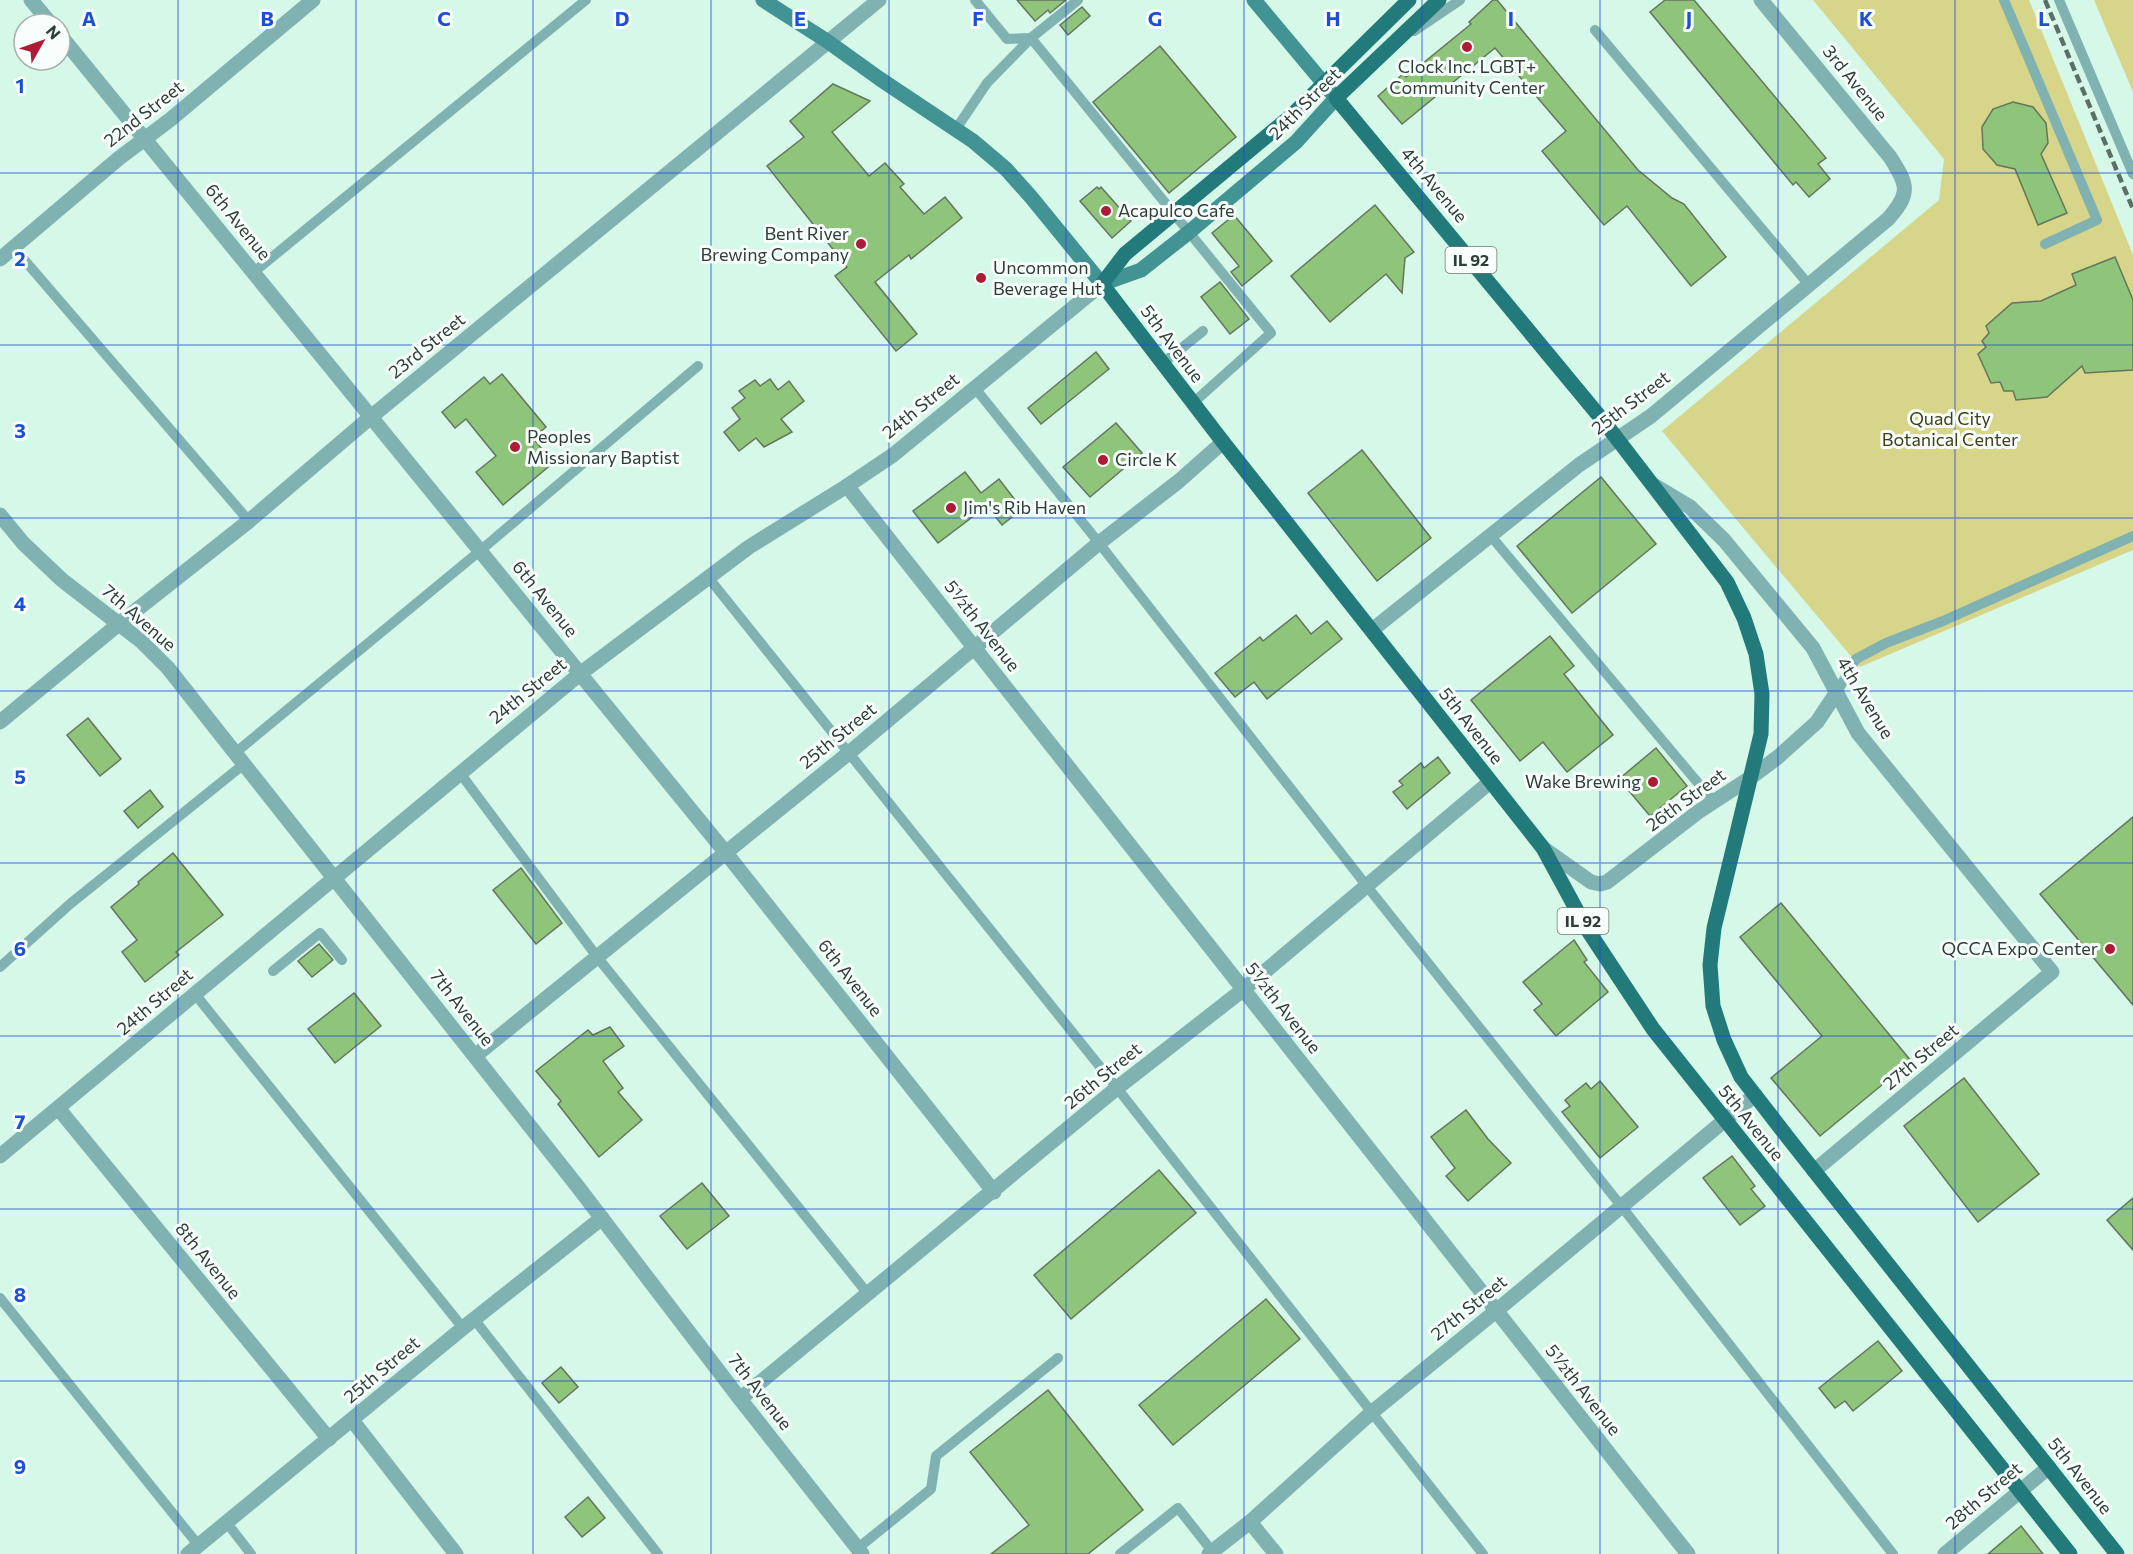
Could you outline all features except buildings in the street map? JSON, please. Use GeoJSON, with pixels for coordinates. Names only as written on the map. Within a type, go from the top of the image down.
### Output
{"type":"FeatureCollection","features":[{"type":"Feature","properties":{"kind":"main road","name":"5th Avenue"},"geometry":{"type":"LineString","coordinates":[[763,0],[956,129],[1006,169],[1062,232],[1223,442],[1543,848],[1587,929],[1647,1021],[1723,1120],[2070,1554]]}},
{"type":"Feature","properties":{"kind":"main road","name":"4th Avenue"},"geometry":{"type":"LineString","coordinates":[[1254,0],[1605,423]]}},
{"type":"Feature","properties":{"kind":"main road","name":"24th Street"},"geometry":{"type":"LineString","coordinates":[[1102,284],[1125,254],[1291,116],[1409,0]]}},
{"type":"Feature","properties":{"kind":"main road","name":"24th Street"},"geometry":{"type":"LineString","coordinates":[[1102,284],[1141,270],[1296,142],[1336,98],[1439,0]]}},
{"type":"Feature","properties":{"kind":"main road","name":"5th Avenue"},"geometry":{"type":"LineString","coordinates":[[1605,423],[1727,582],[1744,618],[1756,654],[1761,693],[1761,734],[1714,928],[1710,965],[1713,1006],[1724,1040],[1742,1077],[1755,1095],[2117,1554]]}},
{"type":"Feature","properties":{"kind":"street","name":"22nd Street"},"geometry":{"type":"LineString","coordinates":[[0,259],[118,159],[313,0]]}},
{"type":"Feature","properties":{"kind":"street","name":"23rd Street"},"geometry":{"type":"LineString","coordinates":[[0,723],[120,623],[249,521],[372,416],[879,0]]}},
{"type":"Feature","properties":{"kind":"street","name":"3rd Avenue"},"geometry":{"type":"LineString","coordinates":[[1761,0],[1890,157],[1906,186],[1904,198]]}},
{"type":"Feature","properties":{"kind":"street","name":"6th Avenue"},"geometry":{"type":"LineString","coordinates":[[72,50],[726,853],[994,1192]]}},
{"type":"Feature","properties":{"kind":"street","name":"25th Street"},"geometry":{"type":"LineString","coordinates":[[1372,630],[1579,465],[1651,416],[1888,219],[1904,198]]}},
{"type":"Feature","properties":{"kind":"street","name":"24th Street"},"geometry":{"type":"LineString","coordinates":[[0,1156],[460,772],[581,674],[749,547],[893,455],[1102,284]]}},
{"type":"Feature","properties":{"kind":"street","name":"25th Street"},"geometry":{"type":"LineString","coordinates":[[475,1056],[850,752],[1099,543],[1179,482],[1223,442]]}},
{"type":"Feature","properties":{"kind":"street","name":"5½th Avenue"},"geometry":{"type":"LineString","coordinates":[[847,486],[1688,1554]]}},
{"type":"Feature","properties":{"kind":"street","name":"4th Avenue"},"geometry":{"type":"LineString","coordinates":[[1654,486],[1690,507],[1724,540],[1813,648],[1858,733],[2052,972]]}},
{"type":"Feature","properties":{"kind":"street","name":"7th Avenue"},"geometry":{"type":"LineString","coordinates":[[0,515],[23,543],[62,580],[120,623],[168,668],[602,1218],[860,1551]]}},
{"type":"Feature","properties":{"kind":"street","name":"26th Street"},"geometry":{"type":"LineString","coordinates":[[1543,848],[1591,882],[1600,884],[1624,871],[1714,802],[1778,757],[1817,722],[1837,692]]}},
{"type":"Feature","properties":{"kind":"street","name":"26th Street"},"geometry":{"type":"LineString","coordinates":[[740,1399],[994,1192],[1117,1088],[1244,989],[1490,782]]}},
{"type":"Feature","properties":{"kind":"street","name":"27th Street"},"geometry":{"type":"LineString","coordinates":[[1814,1171],[2052,972]]}},
{"type":"Feature","properties":{"kind":"street","name":"27th Street"},"geometry":{"type":"LineString","coordinates":[[1211,1553],[1250,1522],[1371,1413],[1755,1095]]}},
{"type":"Feature","properties":{"kind":"street","name":"8th Avenue"},"geometry":{"type":"LineString","coordinates":[[58,1108],[329,1439]]}},
{"type":"Feature","properties":{"kind":"street","name":"25th Street"},"geometry":{"type":"LineString","coordinates":[[193,1550],[468,1324],[602,1218]]}},
{"type":"Feature","properties":{"kind":"street"},"geometry":{"type":"LineString","coordinates":[[352,1420],[456,1554]]}},
{"type":"Feature","properties":{"kind":"street","name":"28th Street"},"geometry":{"type":"LineString","coordinates":[[1945,1554],[2049,1467]]}},
{"type":"Feature","properties":{"kind":"street"},"geometry":{"type":"LineString","coordinates":[[1250,1522],[1276,1554]]}},
{"type":"Feature","properties":{"kind":"lane"},"geometry":{"type":"LineString","coordinates":[[254,272],[586,0]]}},
{"type":"Feature","properties":{"kind":"lane"},"geometry":{"type":"LineString","coordinates":[[975,0],[1007,39],[1031,38]]}},
{"type":"Feature","properties":{"kind":"lane"},"geometry":{"type":"LineString","coordinates":[[956,129],[987,83],[1031,38],[1078,0]]}},
{"type":"Feature","properties":{"kind":"lane"},"geometry":{"type":"LineString","coordinates":[[1389,48],[1460,0]]}},
{"type":"Feature","properties":{"kind":"lane"},"geometry":{"type":"LineString","coordinates":[[2004,0],[2097,220],[2045,244]]}},
{"type":"Feature","properties":{"kind":"lane"},"geometry":{"type":"LineString","coordinates":[[2059,0],[2133,174]]}},
{"type":"Feature","properties":{"kind":"lane"},"geometry":{"type":"LineString","coordinates":[[1595,30],[1809,285]]}},
{"type":"Feature","properties":{"kind":"lane"},"geometry":{"type":"LineString","coordinates":[[1031,38],[1271,333],[1193,403]]}},
{"type":"Feature","properties":{"kind":"lane"},"geometry":{"type":"LineString","coordinates":[[14,248],[249,521]]}},
{"type":"Feature","properties":{"kind":"lane"},"geometry":{"type":"LineString","coordinates":[[1162,363],[1203,330]]}},
{"type":"Feature","properties":{"kind":"lane"},"geometry":{"type":"LineString","coordinates":[[0,967],[481,550],[698,366]]}},
{"type":"Feature","properties":{"kind":"lane"},"geometry":{"type":"LineString","coordinates":[[975,387],[1893,1554]]}},
{"type":"Feature","properties":{"kind":"lane"},"geometry":{"type":"LineString","coordinates":[[1490,535],[1714,802]]}},
{"type":"Feature","properties":{"kind":"lane"},"geometry":{"type":"LineString","coordinates":[[1837,692],[1856,659],[1886,643],[1943,621],[2133,536]]}},
{"type":"Feature","properties":{"kind":"lane"},"geometry":{"type":"LineString","coordinates":[[708,577],[1117,1088],[1483,1554]]}},
{"type":"Feature","properties":{"kind":"lane"},"geometry":{"type":"LineString","coordinates":[[460,772],[598,958],[868,1294]]}},
{"type":"Feature","properties":{"kind":"lane"},"geometry":{"type":"LineString","coordinates":[[273,971],[320,933],[342,960]]}},
{"type":"Feature","properties":{"kind":"lane"},"geometry":{"type":"LineString","coordinates":[[195,994],[658,1554]]}},
{"type":"Feature","properties":{"kind":"lane"},"geometry":{"type":"LineString","coordinates":[[0,1298],[193,1550]]}},
{"type":"Feature","properties":{"kind":"lane"},"geometry":{"type":"LineString","coordinates":[[860,1551],[931,1490],[936,1456],[1058,1358]]}},
{"type":"Feature","properties":{"kind":"lane"},"geometry":{"type":"LineString","coordinates":[[1120,1554],[1178,1508],[1211,1553]]}},
{"type":"Feature","properties":{"kind":"lane"},"geometry":{"type":"LineString","coordinates":[[227,1523],[251,1554]]}},
{"type":"Feature","properties":{"kind":"green space","name":"Quad City Botanical Center"},"geometry":{"type":"Polygon","coordinates":[[[1813,0],[2029,0],[2133,255],[2133,550],[1860,667],[1662,431],[1939,200],[1944,159],[1813,0]]]}},
{"type":"Feature","properties":{"kind":"green space"},"geometry":{"type":"Polygon","coordinates":[[[2094,0],[2133,0],[2133,92],[2094,0]]]}},
{"type":"Feature","properties":{"kind":"railway"},"geometry":{"type":"LineString","coordinates":[[2045,0],[2133,209]]}},
{"type":"Feature","properties":{"kind":"place","name":"Clock Inc. LGBT+ Community Center"},"geometry":{"type":"Point","coordinates":[1467,47]}},
{"type":"Feature","properties":{"kind":"place","name":"Acapulco Cafe"},"geometry":{"type":"Point","coordinates":[1106,211]}},
{"type":"Feature","properties":{"kind":"place","name":"Bent River Brewing Company"},"geometry":{"type":"Point","coordinates":[861,244]}},
{"type":"Feature","properties":{"kind":"place","name":"Uncommon Beverage Hut"},"geometry":{"type":"Point","coordinates":[981,278]}},
{"type":"Feature","properties":{"kind":"place","name":"Peoples Missionary Baptist"},"geometry":{"type":"Point","coordinates":[515,447]}},
{"type":"Feature","properties":{"kind":"place","name":"Circle K"},"geometry":{"type":"Point","coordinates":[1103,460]}},
{"type":"Feature","properties":{"kind":"place","name":"Jim's Rib Haven"},"geometry":{"type":"Point","coordinates":[951,508]}},
{"type":"Feature","properties":{"kind":"place","name":"Wake Brewing"},"geometry":{"type":"Point","coordinates":[1653,782]}},
{"type":"Feature","properties":{"kind":"place","name":"QCCA Expo Center"},"geometry":{"type":"Point","coordinates":[2110,949]}}]}
